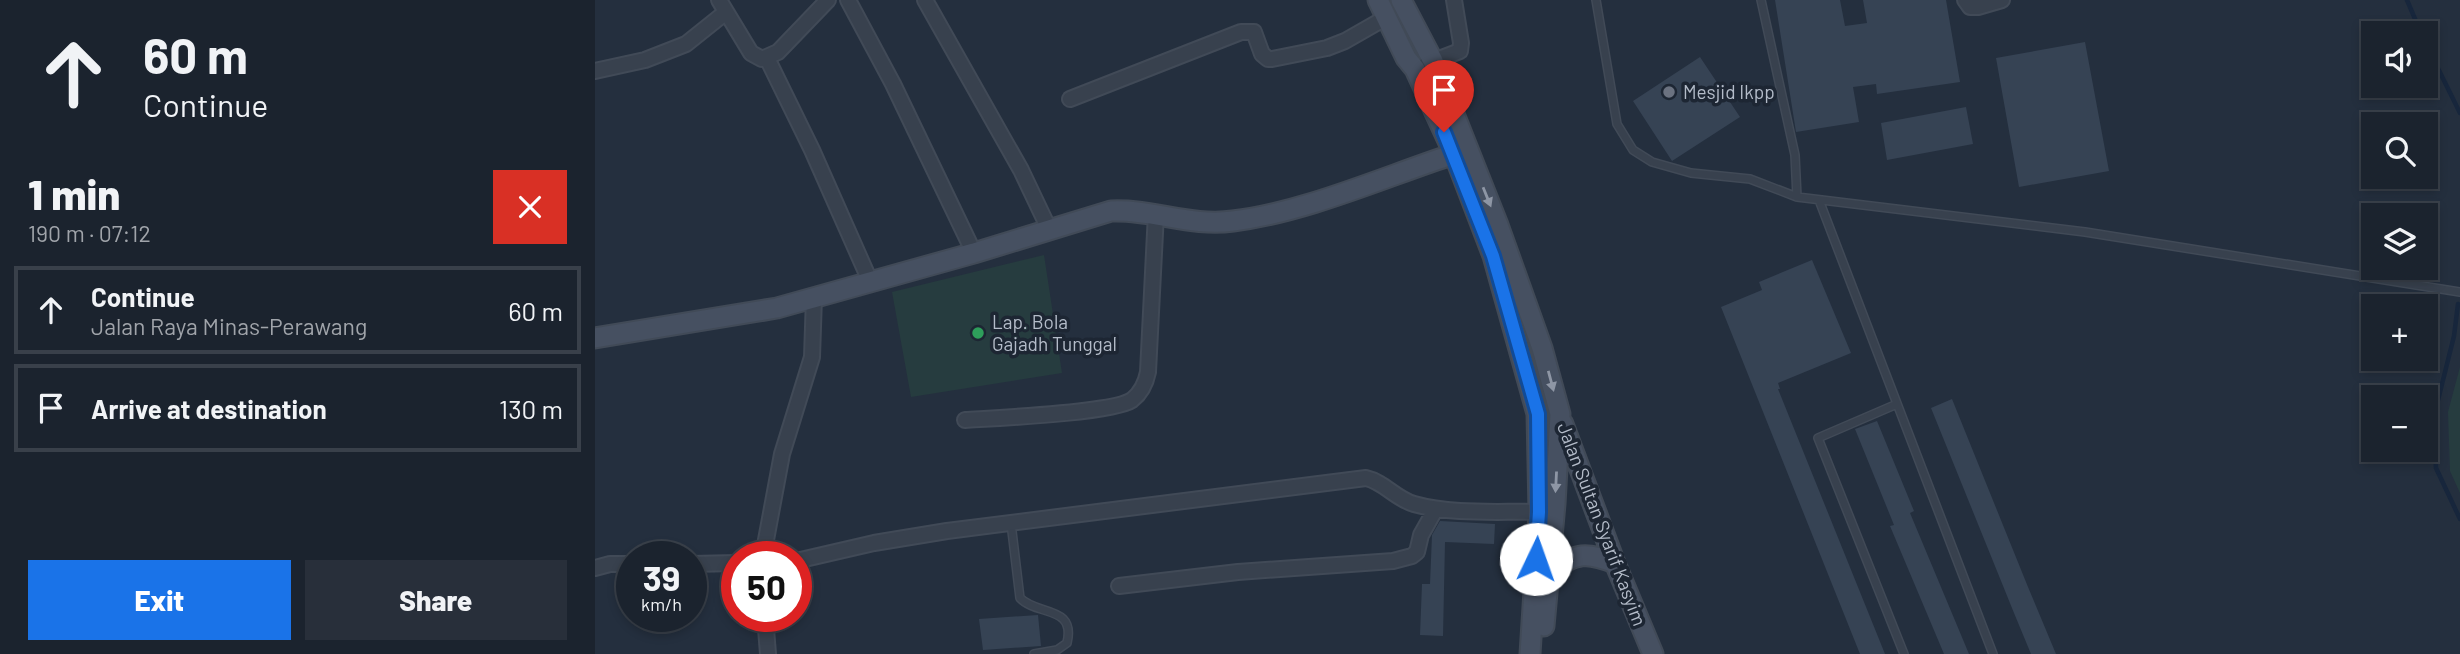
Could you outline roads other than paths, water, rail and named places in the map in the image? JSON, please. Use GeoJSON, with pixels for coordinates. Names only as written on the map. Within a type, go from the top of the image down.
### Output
{"type":"FeatureCollection","features":[{"type":"Feature","properties":{"kind":"main road"},"geometry":{"type":"LineString","coordinates":[[1401,0],[1433,61],[1499,225],[1542,348],[1560,414],[1551,569],[1541,654]]}},
{"type":"Feature","properties":{"kind":"main road"},"geometry":{"type":"LineString","coordinates":[[1383,8],[1406,58],[1415,69],[1454,154],[1493,256],[1538,414],[1539,512],[1530,654]]}},
{"type":"Feature","properties":{"kind":"main road"},"geometry":{"type":"LineString","coordinates":[[595,338],[777,308],[974,253],[1111,211],[1156,213],[1197,223],[1233,222],[1315,202],[1454,154]]}},
{"type":"Feature","properties":{"kind":"main road","name":"Jalan Sultan Syarif Kasyim"},"geometry":{"type":"LineString","coordinates":[[1538,414],[1560,414],[1615,563],[1653,654]]}},
{"type":"Feature","properties":{"kind":"main road"},"geometry":{"type":"LineString","coordinates":[[1551,569],[1575,555],[1599,556],[1615,563]]}},
{"type":"Feature","properties":{"kind":"street"},"geometry":{"type":"LineString","coordinates":[[595,71],[645,60],[686,44],[722,6],[753,55],[759,59],[767,58],[778,52],[828,0]]}},
{"type":"Feature","properties":{"kind":"street"},"geometry":{"type":"LineString","coordinates":[[848,0],[893,84],[974,253]]}},
{"type":"Feature","properties":{"kind":"street"},"geometry":{"type":"LineString","coordinates":[[925,0],[1021,170],[1049,229]]}},
{"type":"Feature","properties":{"kind":"street"},"geometry":{"type":"LineString","coordinates":[[1415,69],[1455,54],[1461,48],[1454,0]]}},
{"type":"Feature","properties":{"kind":"street"},"geometry":{"type":"LineString","coordinates":[[1965,0],[1970,7],[2002,0]]}},
{"type":"Feature","properties":{"kind":"street"},"geometry":{"type":"LineString","coordinates":[[1070,99],[1241,32],[1254,32],[1262,54],[1272,59],[1327,48],[1345,41],[1383,8]]}},
{"type":"Feature","properties":{"kind":"street"},"geometry":{"type":"LineString","coordinates":[[767,58],[812,150],[870,281]]}},
{"type":"Feature","properties":{"kind":"street"},"geometry":{"type":"LineString","coordinates":[[965,420],[1104,408],[1134,398],[1144,384],[1148,372],[1156,213]]}},
{"type":"Feature","properties":{"kind":"street"},"geometry":{"type":"LineString","coordinates":[[766,541],[782,454],[812,356],[814,297]]}},
{"type":"Feature","properties":{"kind":"street"},"geometry":{"type":"LineString","coordinates":[[812,557],[874,543],[1011,523],[1366,478],[1410,503],[1435,510],[1539,512]]}},
{"type":"Feature","properties":{"kind":"street"},"geometry":{"type":"LineString","coordinates":[[1119,586],[1238,572],[1393,561],[1417,552],[1421,536],[1435,510]]}},
{"type":"Feature","properties":{"kind":"street"},"geometry":{"type":"LineString","coordinates":[[595,568],[616,564]]}},
{"type":"Feature","properties":{"kind":"street"},"geometry":{"type":"LineString","coordinates":[[766,632],[768,654]]}},
{"type":"Feature","properties":{"kind":"lane"},"geometry":{"type":"LineString","coordinates":[[1596,0],[1617,124],[1633,150],[1652,162],[1691,173],[1750,178],[1797,197],[2085,232],[2460,292]]}},
{"type":"Feature","properties":{"kind":"lane"},"geometry":{"type":"LineString","coordinates":[[1761,0],[1795,155],[1797,197]]}},
{"type":"Feature","properties":{"kind":"lane"},"geometry":{"type":"LineString","coordinates":[[1819,200],[1993,654]]}},
{"type":"Feature","properties":{"kind":"lane"},"geometry":{"type":"LineString","coordinates":[[1897,404],[1818,438],[1904,654]]}},
{"type":"Feature","properties":{"kind":"lane"},"geometry":{"type":"LineString","coordinates":[[1011,523],[1020,598],[1026,605],[1058,614],[1068,628],[1067,643],[1057,650],[1034,654]]}},
{"type":"Feature","properties":{"kind":"waterway"},"geometry":{"type":"LineString","coordinates":[[2407,0],[2416,21]]}},
{"type":"Feature","properties":{"kind":"waterway"},"geometry":{"type":"LineString","coordinates":[[2438,68],[2460,113]]}},
{"type":"Feature","properties":{"kind":"waterway"},"geometry":{"type":"LineString","coordinates":[[2458,304],[2454,336],[2433,420],[2436,468],[2460,519]]}},
{"type":"Feature","properties":{"kind":"place","name":"Mesjid Ikpp"},"geometry":{"type":"Point","coordinates":[1669,92]}},
{"type":"Feature","properties":{"kind":"place","name":"Lap. Bola Gajadh Tunggal"},"geometry":{"type":"Point","coordinates":[978,333]}}]}
